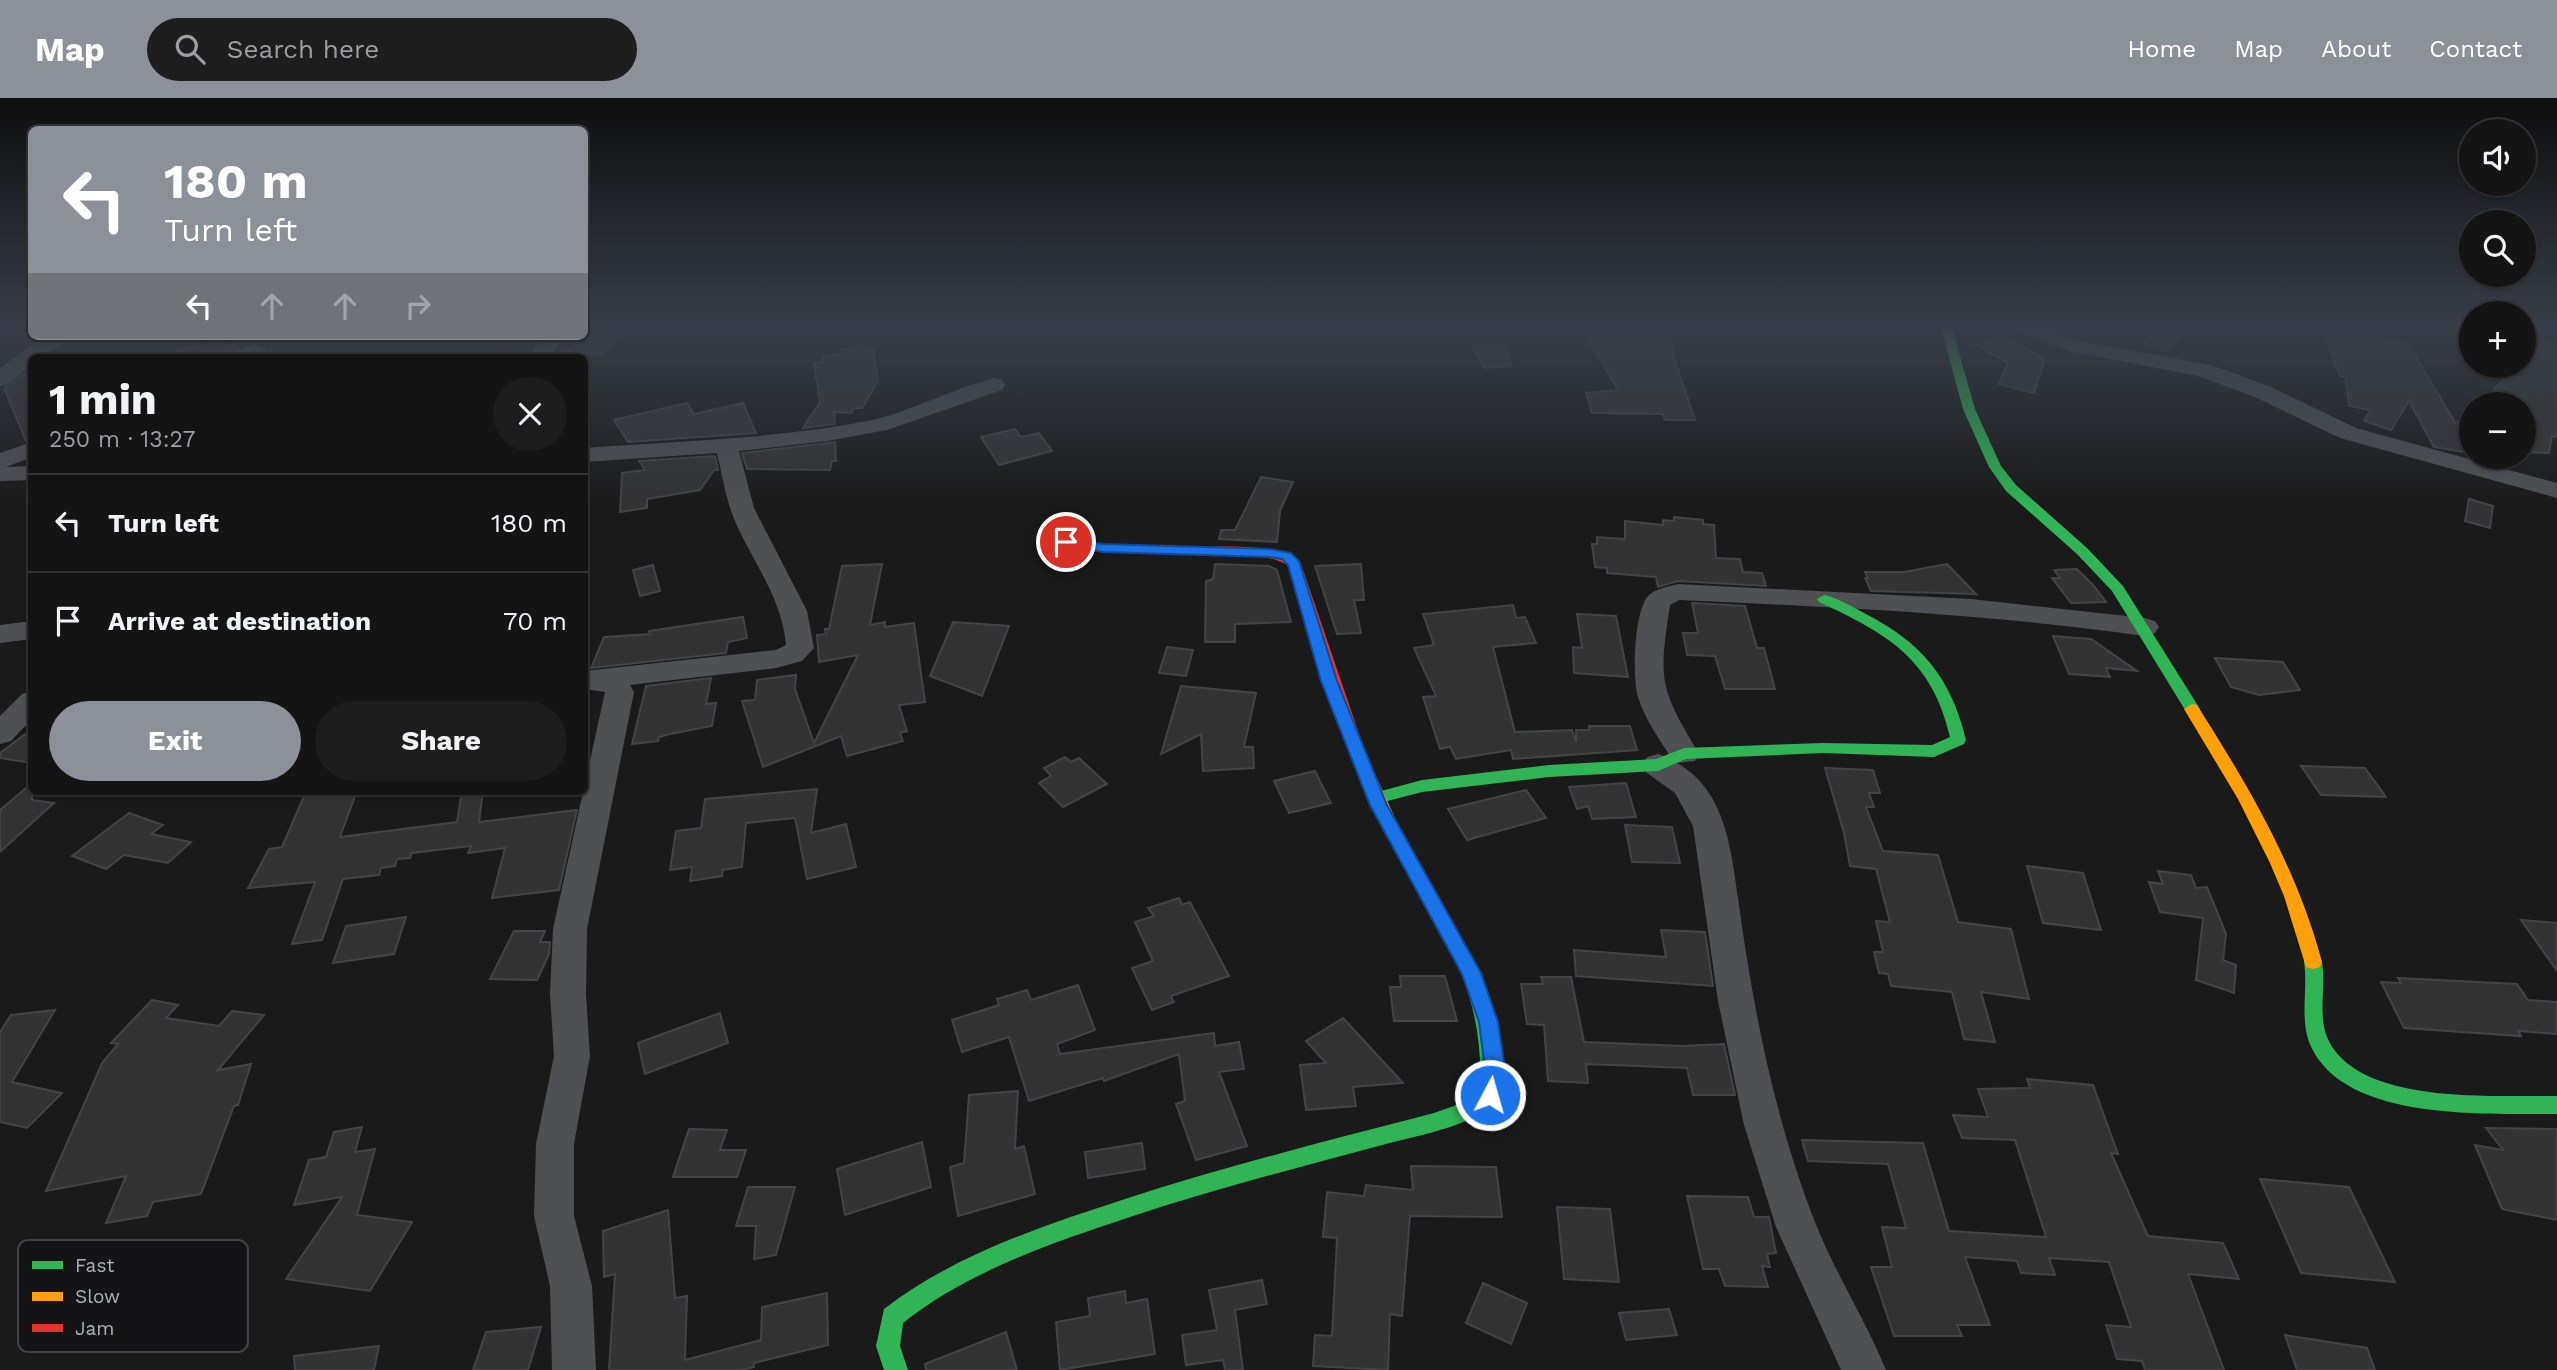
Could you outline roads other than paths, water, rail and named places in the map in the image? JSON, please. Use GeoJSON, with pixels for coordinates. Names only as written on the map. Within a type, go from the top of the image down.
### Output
{"type":"FeatureCollection","features":[{"type":"Feature","properties":{"kind":"street"},"geometry":{"type":"LineString","coordinates":[[588,455],[726,445],[886,423],[925,412],[988,387]]}},
{"type":"Feature","properties":{"kind":"street"},"geometry":{"type":"LineString","coordinates":[[1962,387],[1983,444],[2007,484],[2101,570],[2145,627],[2228,769],[2280,870],[2295,906],[2316,977],[2313,1006],[2316,1038],[2332,1063],[2357,1080],[2404,1097],[2557,1105]]}},
{"type":"Feature","properties":{"kind":"street"},"geometry":{"type":"LineString","coordinates":[[2253,387],[2348,433],[2557,491]]}},
{"type":"Feature","properties":{"kind":"street"},"geometry":{"type":"LineString","coordinates":[[592,679],[776,659],[792,655],[800,648],[800,635],[791,605],[742,510],[726,445]]}},
{"type":"Feature","properties":{"kind":"street"},"geometry":{"type":"LineString","coordinates":[[0,461],[28,450]]}},
{"type":"Feature","properties":{"kind":"street"},"geometry":{"type":"LineString","coordinates":[[0,474],[28,473]]}},
{"type":"Feature","properties":{"kind":"street"},"geometry":{"type":"LineString","coordinates":[[896,1370],[888,1346],[892,1317],[906,1303],[963,1271],[1039,1238],[1178,1189],[1434,1122],[1472,1109],[1490,1095],[1495,1069],[1489,1022],[1471,973],[1376,798],[1329,681],[1294,564],[1286,556],[1270,553],[1103,548],[1066,542]]}},
{"type":"Feature","properties":{"kind":"street"},"geometry":{"type":"LineString","coordinates":[[1864,1370],[1789,1208],[1767,1137],[1745,1041],[1714,835],[1690,786],[1677,774],[1648,689],[1646,671],[1657,603],[1664,596],[1678,592],[1824,598],[2068,615],[2145,627]]}},
{"type":"Feature","properties":{"kind":"street"},"geometry":{"type":"LineString","coordinates":[[1376,798],[1422,786],[1549,771],[1823,748],[1934,751],[1958,740],[1956,726],[1927,665],[1892,632],[1824,598]]}},
{"type":"Feature","properties":{"kind":"street"},"geometry":{"type":"LineString","coordinates":[[0,634],[28,630]]}},
{"type":"Feature","properties":{"kind":"street"},"geometry":{"type":"LineString","coordinates":[[574,1370],[571,1286],[554,1216],[555,1144],[572,1056],[568,994],[570,929],[620,692],[612,682],[592,679]]}},
{"type":"Feature","properties":{"kind":"street"},"geometry":{"type":"LineString","coordinates":[[0,734],[28,705]]}}]}
